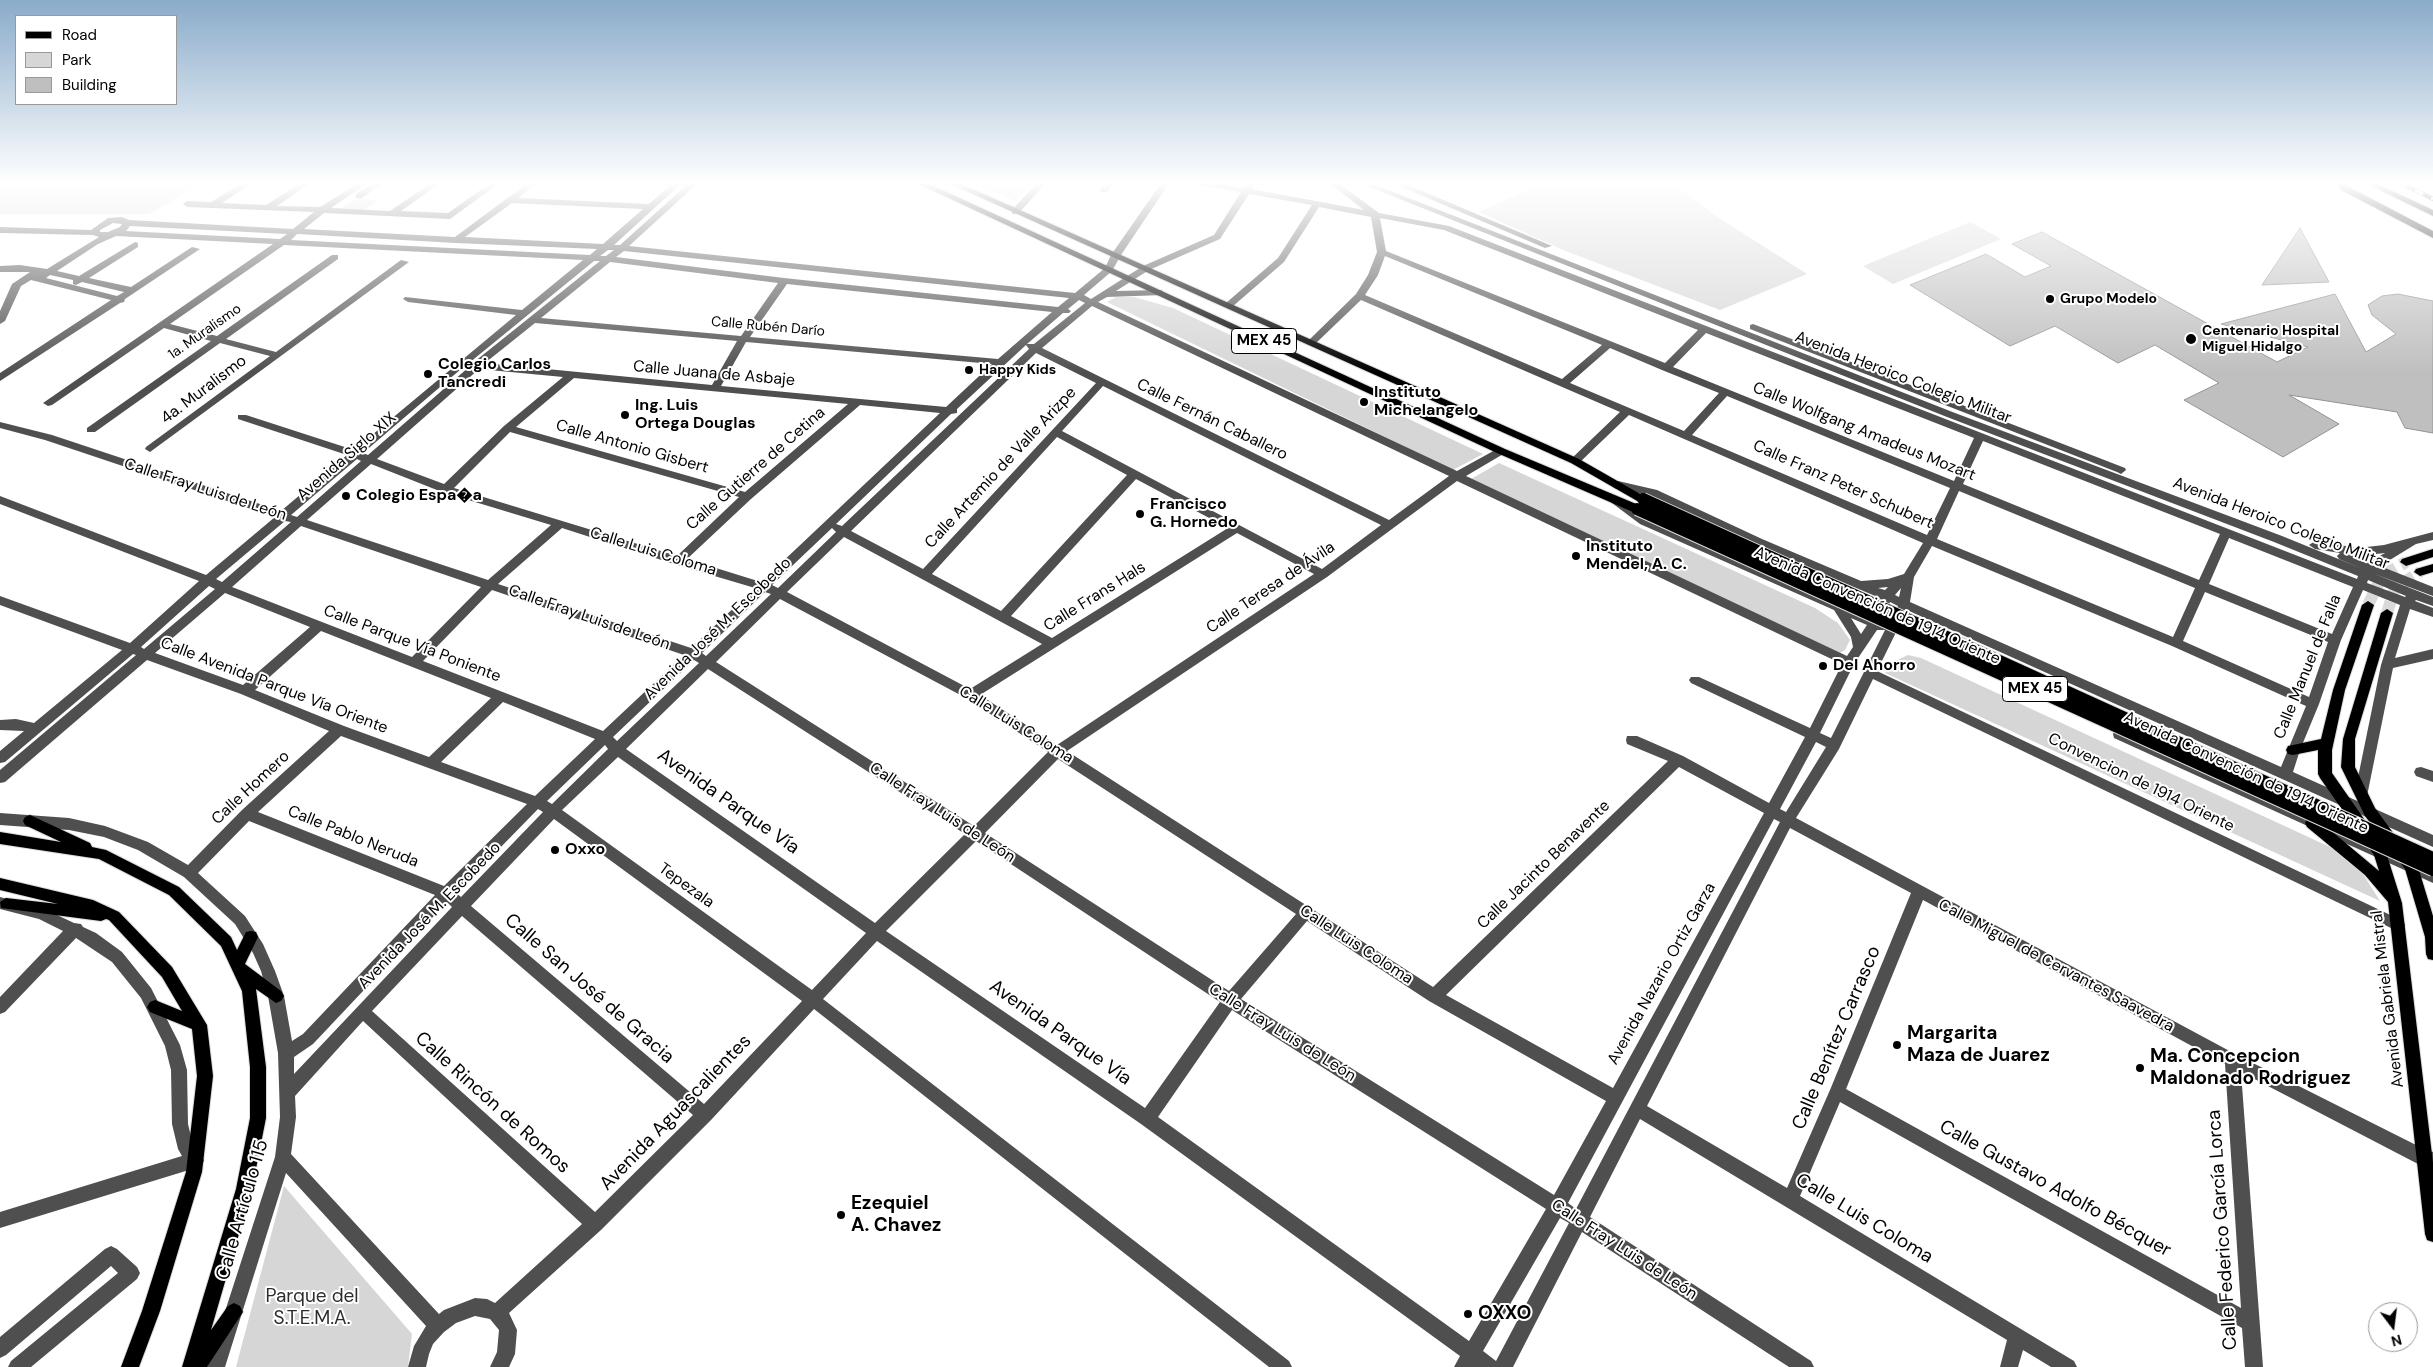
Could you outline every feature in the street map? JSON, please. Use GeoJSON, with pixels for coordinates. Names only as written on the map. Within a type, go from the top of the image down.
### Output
{"type":"FeatureCollection","features":[{"type":"Feature","properties":{"kind":"main road","name":"Avenida Convención de 1914 Oriente"},"geometry":{"type":"LineString","coordinates":[[1059,246],[1501,451],[1611,498],[1640,504],[2433,858]]}},
{"type":"Feature","properties":{"kind":"main road","name":"Avenida Convención de 1914 Oriente"},"geometry":{"type":"LineString","coordinates":[[1094,246],[1575,461],[1618,486],[1640,504],[2433,870]]}},
{"type":"Feature","properties":{"kind":"main road"},"geometry":{"type":"LineString","coordinates":[[2406,562],[2433,553]]}},
{"type":"Feature","properties":{"kind":"main road"},"geometry":{"type":"LineString","coordinates":[[2420,572],[2433,568]]}},
{"type":"Feature","properties":{"kind":"main road","name":"Avenida Gabriela Mistral"},"geometry":{"type":"LineString","coordinates":[[2368,605],[2339,690],[2325,750],[2325,774],[2380,853],[2394,903],[2428,1159],[2433,1234]]}},
{"type":"Feature","properties":{"kind":"main road"},"geometry":{"type":"LineString","coordinates":[[2387,613],[2349,739],[2348,767],[2362,792],[2370,812],[2411,867],[2433,936],[2433,954]]}},
{"type":"Feature","properties":{"kind":"main road"},"geometry":{"type":"LineString","coordinates":[[2293,750],[2328,743]]}},
{"type":"Feature","properties":{"kind":"main road"},"geometry":{"type":"LineString","coordinates":[[30,821],[174,891],[226,942],[249,991],[258,1068],[258,1118],[244,1189],[191,1367]]}},
{"type":"Feature","properties":{"kind":"main road"},"geometry":{"type":"LineString","coordinates":[[2312,824],[2370,871],[2394,903]]}},
{"type":"Feature","properties":{"kind":"main road"},"geometry":{"type":"LineString","coordinates":[[0,838],[101,854]]}},
{"type":"Feature","properties":{"kind":"main road"},"geometry":{"type":"LineString","coordinates":[[0,884],[93,906],[114,916],[167,972],[199,1025],[206,1076],[196,1160],[151,1311],[130,1367]]}},
{"type":"Feature","properties":{"kind":"main road"},"geometry":{"type":"LineString","coordinates":[[3,904],[114,916]]}},
{"type":"Feature","properties":{"kind":"main road"},"geometry":{"type":"LineString","coordinates":[[237,966],[251,937]]}},
{"type":"Feature","properties":{"kind":"main road"},"geometry":{"type":"LineString","coordinates":[[237,966],[276,996]]}},
{"type":"Feature","properties":{"kind":"main road"},"geometry":{"type":"LineString","coordinates":[[155,1007],[199,1025]]}},
{"type":"Feature","properties":{"kind":"main road"},"geometry":{"type":"LineString","coordinates":[[196,1367],[234,1312]]}},
{"type":"Feature","properties":{"kind":"street"},"geometry":{"type":"LineString","coordinates":[[35,276],[78,246]]}},
{"type":"Feature","properties":{"kind":"street"},"geometry":{"type":"LineString","coordinates":[[0,321],[16,284],[49,272],[92,246]]}},
{"type":"Feature","properties":{"kind":"street"},"geometry":{"type":"LineString","coordinates":[[68,287],[134,246]]}},
{"type":"Feature","properties":{"kind":"street"},"geometry":{"type":"LineString","coordinates":[[48,403],[276,246]]}},
{"type":"Feature","properties":{"kind":"street"},"geometry":{"type":"LineString","coordinates":[[347,246],[607,259],[989,304],[1079,311]]}},
{"type":"Feature","properties":{"kind":"street"},"geometry":{"type":"LineString","coordinates":[[441,251],[448,246]]}},
{"type":"Feature","properties":{"kind":"street"},"geometry":{"type":"LineString","coordinates":[[603,246],[1078,296],[1455,477],[1849,662]]}},
{"type":"Feature","properties":{"kind":"street","name":"Avenida Siglo XIX"},"geometry":{"type":"LineString","coordinates":[[0,778],[223,588],[477,366],[590,258],[607,246]]}},
{"type":"Feature","properties":{"kind":"street","name":"Avenida Siglo XIX"},"geometry":{"type":"LineString","coordinates":[[0,758],[130,650],[208,580],[357,455],[460,365],[529,317],[624,246]]}},
{"type":"Feature","properties":{"kind":"street"},"geometry":{"type":"LineString","coordinates":[[1110,269],[1122,246]]}},
{"type":"Feature","properties":{"kind":"street","name":"Avenida José M. Escobedo"},"geometry":{"type":"LineString","coordinates":[[288,1093],[362,1011],[553,811],[616,748],[844,532],[965,414],[1079,311],[1146,268],[1197,246]]}},
{"type":"Feature","properties":{"kind":"street"},"geometry":{"type":"LineString","coordinates":[[1229,305],[1281,260],[1290,246]]}},
{"type":"Feature","properties":{"kind":"street"},"geometry":{"type":"LineString","coordinates":[[1312,342],[1360,296],[1373,275],[1382,252],[1381,246]]}},
{"type":"Feature","properties":{"kind":"street","name":"Avenida Heroico Colegio Militar"},"geometry":{"type":"LineString","coordinates":[[1492,246],[1980,437],[2195,513],[2226,533],[2275,544]]}},
{"type":"Feature","properties":{"kind":"street","name":"Avenida Heroico Colegio Militar"},"geometry":{"type":"LineString","coordinates":[[1524,246],[2275,544],[2422,592],[2433,602]]}},
{"type":"Feature","properties":{"kind":"street","name":"Avenida Heroico Colegio Militar"},"geometry":{"type":"LineString","coordinates":[[1546,246],[2315,545],[2365,574]]}},
{"type":"Feature","properties":{"kind":"street"},"geometry":{"type":"LineString","coordinates":[[0,378],[121,300],[195,249]]}},
{"type":"Feature","properties":{"kind":"street","name":"Calle Wolfgang Amadeus Mozart"},"geometry":{"type":"LineString","coordinates":[[1382,252],[2334,640]]}},
{"type":"Feature","properties":{"kind":"street","name":"1a. Muralismo"},"geometry":{"type":"LineString","coordinates":[[92,430],[335,257]]}},
{"type":"Feature","properties":{"kind":"street","name":"4a. Muralismo"},"geometry":{"type":"LineString","coordinates":[[150,449],[404,262]]}},
{"type":"Feature","properties":{"kind":"street","name":"Avenida José M. Escobedo"},"geometry":{"type":"LineString","coordinates":[[286,1053],[314,1032],[446,893],[605,737],[1000,362],[1110,269]]}},
{"type":"Feature","properties":{"kind":"street"},"geometry":{"type":"LineString","coordinates":[[0,271],[35,276],[68,287],[121,300]]}},
{"type":"Feature","properties":{"kind":"street"},"geometry":{"type":"LineString","coordinates":[[49,272],[134,291]]}},
{"type":"Feature","properties":{"kind":"street"},"geometry":{"type":"LineString","coordinates":[[715,388],[744,338],[784,281]]}},
{"type":"Feature","properties":{"kind":"street"},"geometry":{"type":"LineString","coordinates":[[989,304],[998,288]]}},
{"type":"Feature","properties":{"kind":"street"},"geometry":{"type":"LineString","coordinates":[[1020,306],[1031,292]]}},
{"type":"Feature","properties":{"kind":"street"},"geometry":{"type":"LineString","coordinates":[[1105,294],[1160,293]]}},
{"type":"Feature","properties":{"kind":"street","name":"Calle Franz Peter Schubert"},"geometry":{"type":"LineString","coordinates":[[1360,296],[1930,541],[2176,643],[2313,704]]}},
{"type":"Feature","properties":{"kind":"street","name":"Calle Rubén Darío"},"geometry":{"type":"LineString","coordinates":[[408,300],[529,317],[1000,362]]}},
{"type":"Feature","properties":{"kind":"street"},"geometry":{"type":"LineString","coordinates":[[163,325],[277,355]]}},
{"type":"Feature","properties":{"kind":"street"},"geometry":{"type":"LineString","coordinates":[[1666,368],[1706,328]]}},
{"type":"Feature","properties":{"kind":"street","name":"Calle Fernán Caballero"},"geometry":{"type":"LineString","coordinates":[[1020,344],[1036,348],[1102,383],[1390,525]]}},
{"type":"Feature","properties":{"kind":"street"},"geometry":{"type":"LineString","coordinates":[[1564,383],[1608,345]]}},
{"type":"Feature","properties":{"kind":"street","name":"Calle Juana de Asbaje"},"geometry":{"type":"LineString","coordinates":[[460,365],[856,403],[949,410],[965,414]]}},
{"type":"Feature","properties":{"kind":"street"},"geometry":{"type":"LineString","coordinates":[[446,488],[508,428],[570,376]]}},
{"type":"Feature","properties":{"kind":"street","name":"Calle Artemio de Valle Arizpe"},"geometry":{"type":"LineString","coordinates":[[924,575],[1102,383]]}},
{"type":"Feature","properties":{"kind":"street"},"geometry":{"type":"LineString","coordinates":[[1686,435],[1725,392]]}},
{"type":"Feature","properties":{"kind":"street","name":"Calle Gutierre de Cetina"},"geometry":{"type":"LineString","coordinates":[[678,561],[747,496],[856,403]]}},
{"type":"Feature","properties":{"kind":"street"},"geometry":{"type":"LineString","coordinates":[[1575,461],[1627,411]]}},
{"type":"Feature","properties":{"kind":"street","name":"Calle Luis Coloma"},"geometry":{"type":"LineString","coordinates":[[242,417],[357,455],[446,488],[765,587],[779,593],[970,695],[1434,996],[1615,1097]]}},
{"type":"Feature","properties":{"kind":"street","name":"Calle Fray Luis de León"},"geometry":{"type":"LineString","coordinates":[[0,425],[48,437],[282,517],[300,520],[694,654],[1230,1000],[1579,1220],[1805,1367]]}},
{"type":"Feature","properties":{"kind":"street","name":"Calle Antonio Gisbert"},"geometry":{"type":"LineString","coordinates":[[508,428],[747,496]]}},
{"type":"Feature","properties":{"kind":"street"},"geometry":{"type":"LineString","coordinates":[[1056,432],[1323,574]]}},
{"type":"Feature","properties":{"kind":"street","name":"Avenida Nazario Ortiz Garza"},"geometry":{"type":"LineString","coordinates":[[1467,1361],[1557,1206],[1813,735],[1849,662],[1874,624],[1888,596],[1905,579],[1930,541],[1980,437]]}},
{"type":"Feature","properties":{"kind":"street","name":"Calle Teresa de Ávila"},"geometry":{"type":"LineString","coordinates":[[974,833],[1058,751],[1323,574],[1455,477],[1501,451]]}},
{"type":"Feature","properties":{"kind":"street"},"geometry":{"type":"LineString","coordinates":[[1003,617],[1135,473]]}},
{"type":"Feature","properties":{"kind":"street","name":"Avenida Convención de 1914 Oriente"},"geometry":{"type":"LineString","coordinates":[[1618,486],[1653,493],[1758,542],[1888,596],[2433,842]]}},
{"type":"Feature","properties":{"kind":"street","name":"Avenida Convención de 1914 Oriente"},"geometry":{"type":"LineString","coordinates":[[1611,498],[1644,521],[1874,624],[1891,629],[2312,824],[2433,877]]}},
{"type":"Feature","properties":{"kind":"street","name":"Calle Parque Vía Poniente"},"geometry":{"type":"LineString","coordinates":[[0,500],[605,737]]}},
{"type":"Feature","properties":{"kind":"street"},"geometry":{"type":"LineString","coordinates":[[414,662],[491,584],[561,523]]}},
{"type":"Feature","properties":{"kind":"street"},"geometry":{"type":"LineString","coordinates":[[830,525],[1051,643]]}},
{"type":"Feature","properties":{"kind":"street","name":"Calle Frans Hals"},"geometry":{"type":"LineString","coordinates":[[970,695],[1237,528]]}},
{"type":"Feature","properties":{"kind":"street"},"geometry":{"type":"LineString","coordinates":[[2176,643],[2226,533]]}},
{"type":"Feature","properties":{"kind":"street"},"geometry":{"type":"LineString","coordinates":[[2315,545],[2358,552],[2384,550],[2433,536]]}},
{"type":"Feature","properties":{"kind":"street"},"geometry":{"type":"LineString","coordinates":[[2365,574],[2410,543]]}},
{"type":"Feature","properties":{"kind":"street"},"geometry":{"type":"LineString","coordinates":[[2365,574],[2422,592],[2433,613]]}},
{"type":"Feature","properties":{"kind":"street","name":"Calle Manuel de Falla"},"geometry":{"type":"LineString","coordinates":[[2285,775],[2293,750],[2313,704],[2334,640],[2365,574]]}},
{"type":"Feature","properties":{"kind":"street"},"geometry":{"type":"LineString","coordinates":[[1503,1367],[1787,820],[1834,744],[1904,604],[1905,579],[1888,583],[1857,584]]}},
{"type":"Feature","properties":{"kind":"street"},"geometry":{"type":"LineString","coordinates":[[2362,792],[2387,665],[2422,592]]}},
{"type":"Feature","properties":{"kind":"street","name":"Calle Avenida Parque Vía Oriente"},"geometry":{"type":"LineString","coordinates":[[0,600],[130,650],[245,691],[339,730],[537,802]]}},
{"type":"Feature","properties":{"kind":"street"},"geometry":{"type":"LineString","coordinates":[[1837,607],[1857,636],[1859,648]]}},
{"type":"Feature","properties":{"kind":"street"},"geometry":{"type":"LineString","coordinates":[[245,691],[319,626]]}},
{"type":"Feature","properties":{"kind":"street"},"geometry":{"type":"LineString","coordinates":[[2387,665],[2433,654]]}},
{"type":"Feature","properties":{"kind":"street","name":"Convencion de 1914 Oriente"},"geometry":{"type":"LineString","coordinates":[[1869,672],[2398,925]]}},
{"type":"Feature","properties":{"kind":"street"},"geometry":{"type":"LineString","coordinates":[[1695,680],[1834,744]]}},
{"type":"Feature","properties":{"kind":"street"},"geometry":{"type":"LineString","coordinates":[[431,763],[501,696]]}},
{"type":"Feature","properties":{"kind":"street"},"geometry":{"type":"LineString","coordinates":[[0,713],[16,724]]}},
{"type":"Feature","properties":{"kind":"street"},"geometry":{"type":"LineString","coordinates":[[0,725],[16,724],[36,728]]}},
{"type":"Feature","properties":{"kind":"street","name":"Calle Homero"},"geometry":{"type":"LineString","coordinates":[[189,873],[247,814],[339,730]]}},
{"type":"Feature","properties":{"kind":"street","name":"Avenida Parque Vía"},"geometry":{"type":"LineString","coordinates":[[605,737],[616,748],[876,932],[1147,1119],[1467,1361],[1490,1367]]}},
{"type":"Feature","properties":{"kind":"street","name":"Calle Miguel de Cervantes Saavedra"},"geometry":{"type":"LineString","coordinates":[[1632,740],[1678,760],[1770,812],[2232,1060],[2428,1159]]}},
{"type":"Feature","properties":{"kind":"street","name":"Calle Jacinto Benavente"},"geometry":{"type":"LineString","coordinates":[[1434,996],[1678,760]]}},
{"type":"Feature","properties":{"kind":"street","name":"Tepezala"},"geometry":{"type":"LineString","coordinates":[[537,802],[553,811],[813,1000]]}},
{"type":"Feature","properties":{"kind":"street","name":"Calle Pablo Neruda"},"geometry":{"type":"LineString","coordinates":[[247,814],[446,893]]}},
{"type":"Feature","properties":{"kind":"street","name":"Calle Artículo 115"},"geometry":{"type":"LineString","coordinates":[[0,819],[69,824],[105,832],[143,846],[189,873],[240,920],[268,971],[276,996],[286,1053],[288,1093],[283,1157],[216,1367]]}},
{"type":"Feature","properties":{"kind":"street","name":"Avenida Aguascalientes"},"geometry":{"type":"LineString","coordinates":[[496,1313],[595,1224],[705,1115],[876,932],[974,833]]}},
{"type":"Feature","properties":{"kind":"street","name":"Calle Benítez Carrasco"},"geometry":{"type":"LineString","coordinates":[[1790,1199],[1837,1092],[1919,892]]}},
{"type":"Feature","properties":{"kind":"street","name":"Calle San José de Gracia"},"geometry":{"type":"LineString","coordinates":[[446,893],[705,1115]]}},
{"type":"Feature","properties":{"kind":"street"},"geometry":{"type":"LineString","coordinates":[[3,904],[42,914],[76,928],[117,957],[155,1007],[172,1045],[179,1070],[180,1124],[186,1149],[196,1160],[5,1215]]}},
{"type":"Feature","properties":{"kind":"street"},"geometry":{"type":"LineString","coordinates":[[1147,1119],[1230,1000],[1306,912]]}},
{"type":"Feature","properties":{"kind":"street"},"geometry":{"type":"LineString","coordinates":[[0,1007],[76,928]]}},
{"type":"Feature","properties":{"kind":"street"},"geometry":{"type":"LineString","coordinates":[[813,1000],[1283,1367]]}},
{"type":"Feature","properties":{"kind":"street","name":"Calle Rincón de Romos"},"geometry":{"type":"LineString","coordinates":[[362,1011],[595,1224]]}},
{"type":"Feature","properties":{"kind":"street","name":"Calle Federico García Lorca"},"geometry":{"type":"LineString","coordinates":[[2232,1060],[2254,1367]]}},
{"type":"Feature","properties":{"kind":"street","name":"Calle Gustavo Adolfo Bécquer"},"geometry":{"type":"LineString","coordinates":[[1837,1092],[2251,1323]]}},
{"type":"Feature","properties":{"kind":"street","name":"Calle Luis Coloma"},"geometry":{"type":"LineString","coordinates":[[1638,1109],[2068,1367]]}},
{"type":"Feature","properties":{"kind":"street"},"geometry":{"type":"LineString","coordinates":[[283,1157],[438,1326]]}},
{"type":"Feature","properties":{"kind":"street"},"geometry":{"type":"LineString","coordinates":[[0,1348],[111,1254],[131,1273],[17,1367]]}},
{"type":"Feature","properties":{"kind":"street"},"geometry":{"type":"LineString","coordinates":[[417,1367],[420,1352],[427,1338],[438,1326],[456,1313],[475,1307],[487,1308],[496,1313],[506,1325],[508,1341],[499,1367]]}},
{"type":"Feature","properties":{"kind":"street"},"geometry":{"type":"LineString","coordinates":[[2009,1367],[2017,1337]]}},
{"type":"Feature","properties":{"kind":"green space"},"geometry":{"type":"Polygon","coordinates":[[[1554,246],[1763,246],[1807,274],[1720,310],[1554,246]]]}},
{"type":"Feature","properties":{"kind":"green space"},"geometry":{"type":"Polygon","coordinates":[[[1912,246],[1985,246],[1893,284],[1863,266],[1912,246]]]}},
{"type":"Feature","properties":{"kind":"green space"},"geometry":{"type":"Polygon","coordinates":[[[1116,297],[1134,297],[1173,308],[1483,454],[1453,470],[1107,302],[1116,297]]]}},
{"type":"Feature","properties":{"kind":"green space"},"geometry":{"type":"Polygon","coordinates":[[[1499,463],[1815,608],[1838,623],[1850,640],[1845,650],[1840,653],[1471,479],[1499,463]]]}},
{"type":"Feature","properties":{"kind":"green space"},"geometry":{"type":"Polygon","coordinates":[[[1908,655],[1921,658],[2330,847],[2363,874],[2380,901],[1885,673],[1893,662],[1908,655]]]}},
{"type":"Feature","properties":{"kind":"green space","name":"Parque del S.T.E.M.A."},"geometry":{"type":"Polygon","coordinates":[[[284,1186],[412,1334],[408,1367],[236,1367],[284,1186]]]}},
{"type":"Feature","properties":{"kind":"building"},"geometry":{"type":"Polygon","coordinates":[[[2015,246],[2067,246],[2277,362],[2308,347],[2221,324],[2335,294],[2366,352],[2396,334],[2372,315],[2368,305],[2382,296],[2398,294],[2433,301],[2433,433],[2405,428],[2397,412],[2289,395],[2339,424],[2283,457],[2184,400],[2219,383],[2155,345],[2118,363],[2055,326],[2010,346],[1910,285],[1986,254],[2025,277],[2051,266],[2015,246]]]}},
{"type":"Feature","properties":{"kind":"building"},"geometry":{"type":"Polygon","coordinates":[[[2288,246],[2310,246],[2329,282],[2262,285],[2288,246]]]}},
{"type":"Feature","properties":{"kind":"tunnel"},"geometry":{"type":"LineString","coordinates":[[2368,605],[2382,576],[2406,562]]}},
{"type":"Feature","properties":{"kind":"tunnel"},"geometry":{"type":"LineString","coordinates":[[2387,613],[2395,588],[2420,572]]}},
{"type":"Feature","properties":{"kind":"place","name":"Grupo Modelo"},"geometry":{"type":"Point","coordinates":[2050,299]}},
{"type":"Feature","properties":{"kind":"place","name":"Centenario Hospital Miguel Hidalgo"},"geometry":{"type":"Point","coordinates":[2191,339]}},
{"type":"Feature","properties":{"kind":"place","name":"Happy Kids"},"geometry":{"type":"Point","coordinates":[969,370]}},
{"type":"Feature","properties":{"kind":"place","name":"Colegio Carlos Tancredi"},"geometry":{"type":"Point","coordinates":[428,374]}},
{"type":"Feature","properties":{"kind":"place","name":"Instituto Michelangelo"},"geometry":{"type":"Point","coordinates":[1364,402]}},
{"type":"Feature","properties":{"kind":"place","name":"Ing. Luis Ortega Douglas"},"geometry":{"type":"Point","coordinates":[625,415]}},
{"type":"Feature","properties":{"kind":"place","name":"Colegio Espa�a"},"geometry":{"type":"Point","coordinates":[346,496]}},
{"type":"Feature","properties":{"kind":"place","name":"Francisco G. Hornedo"},"geometry":{"type":"Point","coordinates":[1140,514]}},
{"type":"Feature","properties":{"kind":"place","name":"Instituto Mendel, A. C."},"geometry":{"type":"Point","coordinates":[1576,556]}},
{"type":"Feature","properties":{"kind":"place","name":"Del Ahorro"},"geometry":{"type":"Point","coordinates":[1823,666]}},
{"type":"Feature","properties":{"kind":"place","name":"Oxxo"},"geometry":{"type":"Point","coordinates":[555,850]}},
{"type":"Feature","properties":{"kind":"place","name":"Margarita Maza de Juarez"},"geometry":{"type":"Point","coordinates":[1897,1045]}},
{"type":"Feature","properties":{"kind":"place","name":"Ma. Concepcion Maldonado Rodriguez"},"geometry":{"type":"Point","coordinates":[2140,1068]}},
{"type":"Feature","properties":{"kind":"place","name":"Ezequiel A. Chavez"},"geometry":{"type":"Point","coordinates":[841,1215]}},
{"type":"Feature","properties":{"kind":"place","name":"OXXO"},"geometry":{"type":"Point","coordinates":[1468,1314]}}]}
